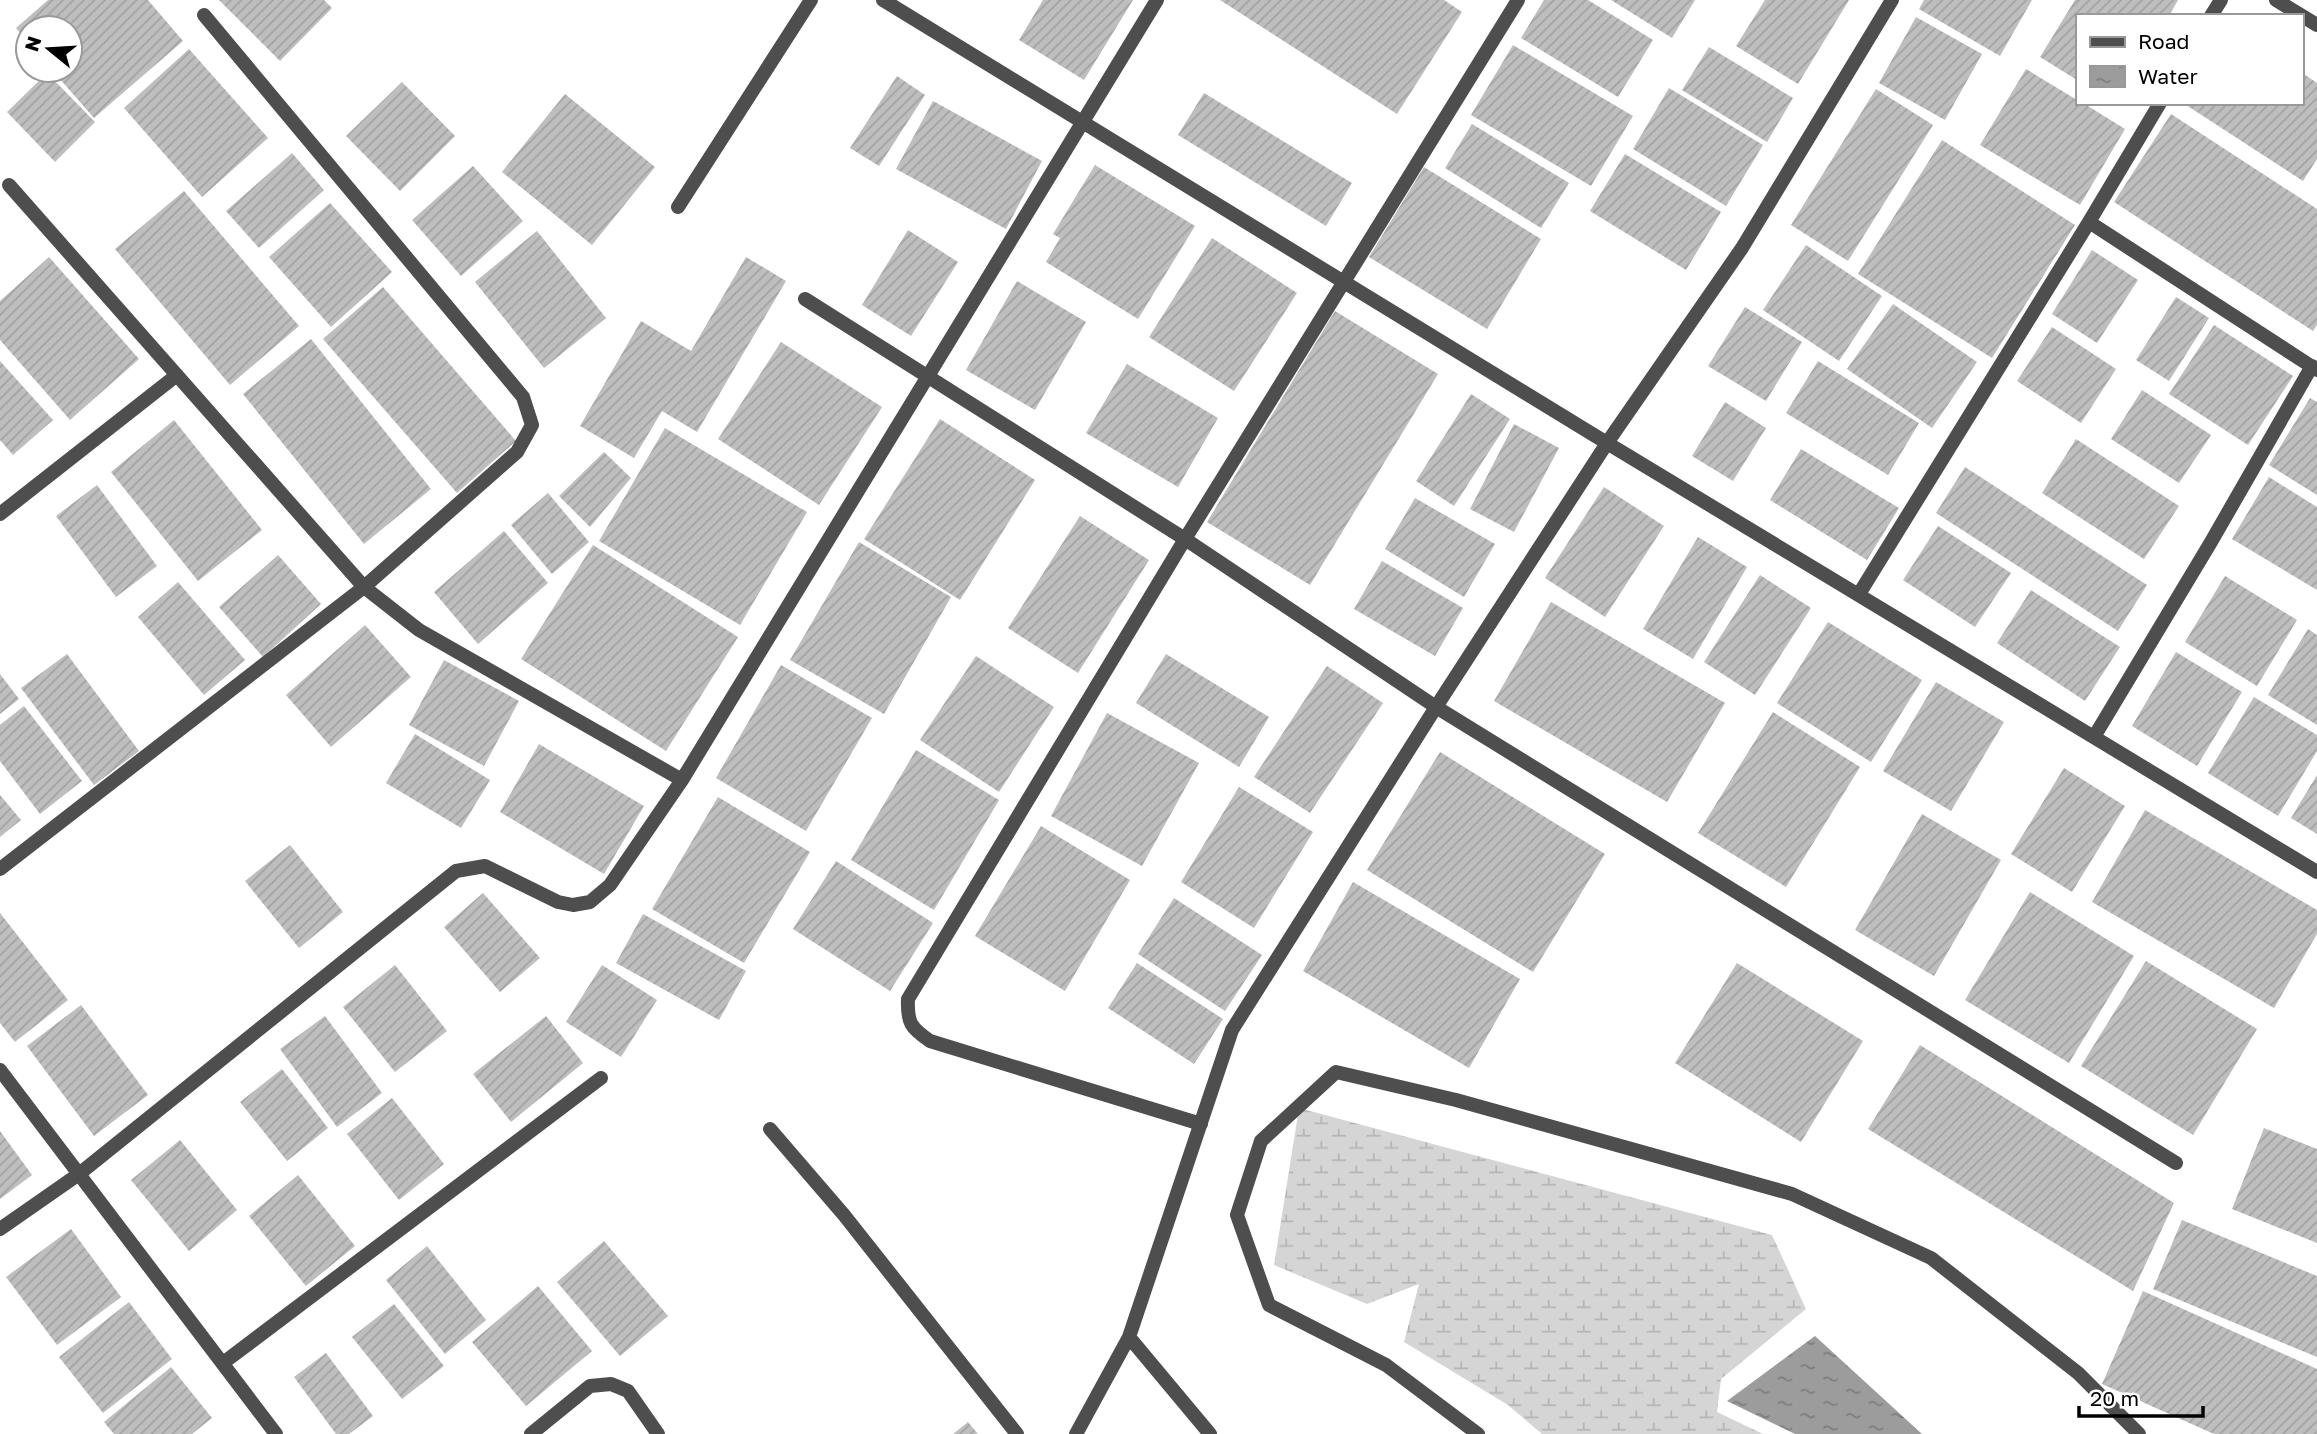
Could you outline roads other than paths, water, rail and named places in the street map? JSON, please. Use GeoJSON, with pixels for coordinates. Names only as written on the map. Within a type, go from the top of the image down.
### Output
{"type":"FeatureCollection","features":[{"type":"Feature","properties":{"kind":"street"},"geometry":{"type":"LineString","coordinates":[[678,207],[811,0]]}},
{"type":"Feature","properties":{"kind":"street"},"geometry":{"type":"LineString","coordinates":[[883,0],[1606,443],[2317,872]]}},
{"type":"Feature","properties":{"kind":"street"},"geometry":{"type":"LineString","coordinates":[[0,1229],[79,1174],[456,871],[485,866],[558,902],[573,905],[590,902],[610,885],[682,780],[1157,0]]}},
{"type":"Feature","properties":{"kind":"street"},"geometry":{"type":"LineString","coordinates":[[1201,1124],[930,1041],[913,1030],[907,1015],[908,999],[1185,539],[1518,0]]}},
{"type":"Feature","properties":{"kind":"street"},"geometry":{"type":"LineString","coordinates":[[1076,1434],[1129,1337],[1232,1030],[1606,443],[1742,248],[1892,0]]}},
{"type":"Feature","properties":{"kind":"street"},"geometry":{"type":"LineString","coordinates":[[2276,0],[2299,14]]}},
{"type":"Feature","properties":{"kind":"street"},"geometry":{"type":"LineString","coordinates":[[0,869],[364,587],[517,452],[532,425],[523,397],[204,15]]}},
{"type":"Feature","properties":{"kind":"street"},"geometry":{"type":"LineString","coordinates":[[1859,594],[2090,222],[2159,105]]}},
{"type":"Feature","properties":{"kind":"street"},"geometry":{"type":"LineString","coordinates":[[9,185],[364,587],[419,630],[682,780]]}},
{"type":"Feature","properties":{"kind":"street"},"geometry":{"type":"LineString","coordinates":[[2090,222],[2314,368],[2094,737]]}},
{"type":"Feature","properties":{"kind":"street"},"geometry":{"type":"LineString","coordinates":[[805,299],[1185,539],[1436,706],[2176,1163]]}},
{"type":"Feature","properties":{"kind":"street"},"geometry":{"type":"LineString","coordinates":[[0,514],[177,375]]}},
{"type":"Feature","properties":{"kind":"street"},"geometry":{"type":"LineString","coordinates":[[0,1070],[276,1434]]}},
{"type":"Feature","properties":{"kind":"street"},"geometry":{"type":"LineString","coordinates":[[1478,1434],[1386,1365],[1269,1305],[1237,1215],[1261,1141],[1336,1072],[1456,1100],[1792,1194],[1931,1258],[2078,1373],[2139,1434]]}},
{"type":"Feature","properties":{"kind":"street"},"geometry":{"type":"LineString","coordinates":[[222,1363],[601,1078]]}},
{"type":"Feature","properties":{"kind":"street"},"geometry":{"type":"LineString","coordinates":[[770,1129],[844,1215],[1017,1434]]}},
{"type":"Feature","properties":{"kind":"street"},"geometry":{"type":"LineString","coordinates":[[1129,1337],[1209,1434]]}},
{"type":"Feature","properties":{"kind":"street"},"geometry":{"type":"LineString","coordinates":[[531,1434],[590,1386],[611,1384],[628,1391],[658,1434]]}},
{"type":"Feature","properties":{"kind":"water"},"geometry":{"type":"Polygon","coordinates":[[[1815,1336],[1922,1434],[1795,1434],[1727,1401],[1815,1336]]]}}]}
